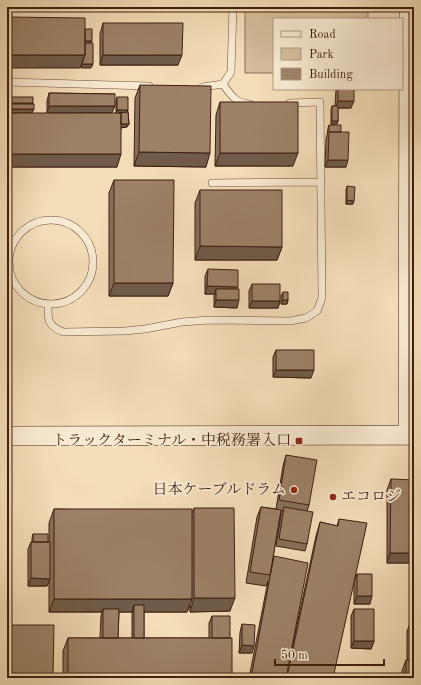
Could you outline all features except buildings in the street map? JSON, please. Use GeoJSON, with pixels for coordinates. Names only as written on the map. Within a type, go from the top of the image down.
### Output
{"type":"FeatureCollection","features":[{"type":"Feature","properties":{"kind":"street"},"geometry":{"type":"LineString","coordinates":[[7,436],[412,435],[409,7]]}},
{"type":"Feature","properties":{"kind":"lane"},"geometry":{"type":"LineString","coordinates":[[223,84],[231,72],[233,7]]}},
{"type":"Feature","properties":{"kind":"lane"},"geometry":{"type":"LineString","coordinates":[[7,82],[156,86]]}},
{"type":"Feature","properties":{"kind":"lane"},"geometry":{"type":"LineString","coordinates":[[195,87],[223,84]]}},
{"type":"Feature","properties":{"kind":"lane"},"geometry":{"type":"LineString","coordinates":[[223,84],[235,100],[245,104],[260,103]]}},
{"type":"Feature","properties":{"kind":"lane"},"geometry":{"type":"LineString","coordinates":[[48,304],[49,322],[53,328],[63,332],[125,332],[182,322],[210,320],[290,321],[306,318],[317,311],[322,298],[320,102],[282,103]]}},
{"type":"Feature","properties":{"kind":"lane"},"geometry":{"type":"LineString","coordinates":[[212,183],[320,182]]}},
{"type":"Feature","properties":{"kind":"lane"},"geometry":{"type":"LineString","coordinates":[[45,220],[59,220],[72,225],[84,234],[91,246],[94,260],[92,274],[89,281],[75,297],[62,303],[48,304],[35,301],[24,294],[15,284],[10,272],[8,259],[12,245],[20,233],[31,224],[45,220]]}},
{"type":"Feature","properties":{"kind":"green space"},"geometry":{"type":"Polygon","coordinates":[[[245,7],[368,7],[368,18],[273,18],[273,73],[245,73],[245,7]]]}},
{"type":"Feature","properties":{"kind":"place","name":"トラックターミナル・中税務署入口"},"geometry":{"type":"Point","coordinates":[299,441]}},
{"type":"Feature","properties":{"kind":"place","name":"日本ケーブルドラム"},"geometry":{"type":"Point","coordinates":[294,490]}},
{"type":"Feature","properties":{"kind":"place","name":"エコロジ"},"geometry":{"type":"Point","coordinates":[333,497]}}]}
